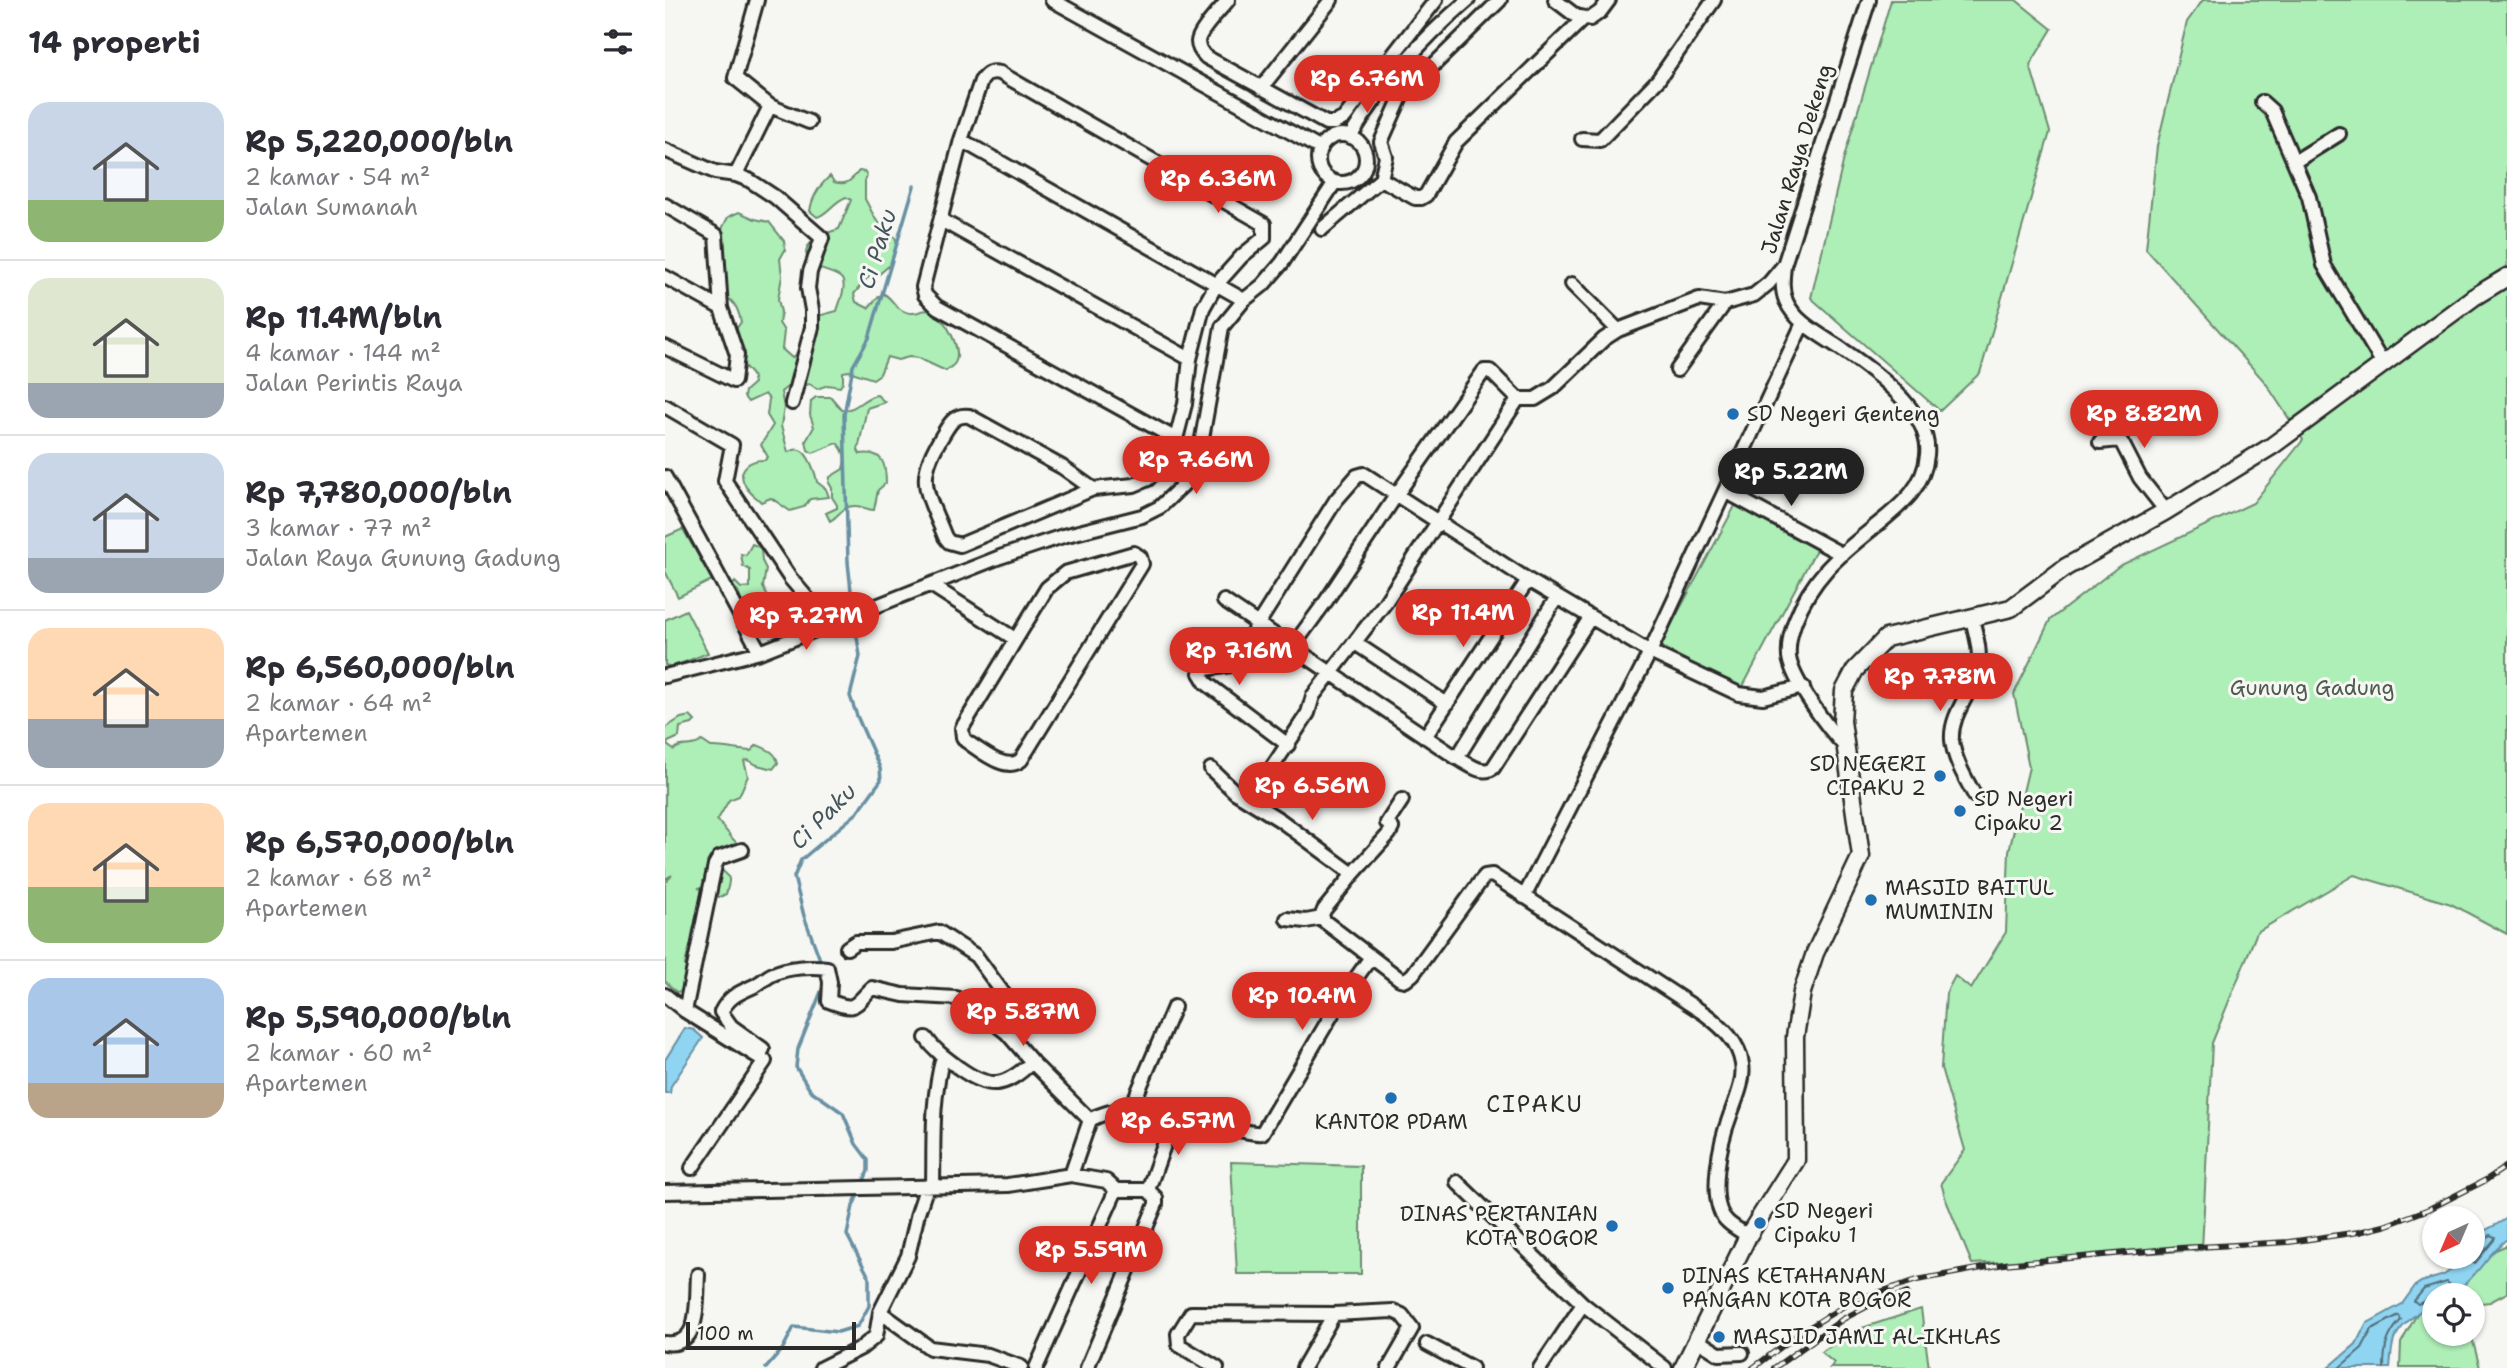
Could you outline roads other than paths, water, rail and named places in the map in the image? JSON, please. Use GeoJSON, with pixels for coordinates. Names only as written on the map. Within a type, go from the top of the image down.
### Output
{"type":"FeatureCollection","features":[{"type":"Feature","properties":{"kind":"street"},"geometry":{"type":"LineString","coordinates":[[757,0],[735,75],[737,82],[770,106],[809,122]]}},
{"type":"Feature","properties":{"kind":"street"},"geometry":{"type":"LineString","coordinates":[[1052,0],[1321,149]]}},
{"type":"Feature","properties":{"kind":"street"},"geometry":{"type":"LineString","coordinates":[[1228,0],[1200,35],[1200,50],[1206,57],[1326,123],[1344,118],[1436,0]]}},
{"type":"Feature","properties":{"kind":"street"},"geometry":{"type":"LineString","coordinates":[[1261,88],[1331,0]]}},
{"type":"Feature","properties":{"kind":"street"},"geometry":{"type":"LineString","coordinates":[[1350,137],[1381,88],[1399,66],[1468,0]]}},
{"type":"Feature","properties":{"kind":"street"},"geometry":{"type":"LineString","coordinates":[[1322,229],[1381,179],[1386,157],[1381,142],[1401,97],[1500,0]]}},
{"type":"Feature","properties":{"kind":"street"},"geometry":{"type":"LineString","coordinates":[[1555,0],[1584,19]]}},
{"type":"Feature","properties":{"kind":"street"},"geometry":{"type":"LineString","coordinates":[[1381,179],[1415,198],[1426,195],[1456,142],[1584,19],[1595,17],[1609,0]]}},
{"type":"Feature","properties":{"kind":"street"},"geometry":{"type":"LineString","coordinates":[[1582,139],[1600,139],[1648,90],[1714,0]]}},
{"type":"Feature","properties":{"kind":"street","name":"Jalan Raya Dekeng"},"geometry":{"type":"LineString","coordinates":[[1845,746],[1830,730],[1803,687],[1789,659],[1789,638],[1801,606],[1822,572],[1917,488],[1927,459],[1927,439],[1914,412],[1894,391],[1860,361],[1803,323],[1786,303],[1782,291],[1784,265],[1868,0]]}},
{"type":"Feature","properties":{"kind":"street"},"geometry":{"type":"LineString","coordinates":[[1093,489],[1062,467],[964,415],[950,423],[930,453],[925,471],[926,490],[945,537],[955,545],[1093,489],[1134,485],[1148,479],[1167,458],[1175,439],[1185,404],[1190,359],[1203,308],[1216,285],[1242,256],[1265,238],[1264,224],[1000,73],[992,71],[986,74],[981,80],[961,139],[923,287],[925,295],[930,302],[1175,439]]}},
{"type":"Feature","properties":{"kind":"street"},"geometry":{"type":"LineString","coordinates":[[2262,102],[2272,111],[2309,197],[2324,265],[2383,364]]}},
{"type":"Feature","properties":{"kind":"street"},"geometry":{"type":"LineString","coordinates":[[736,175],[770,106]]}},
{"type":"Feature","properties":{"kind":"street"},"geometry":{"type":"LineString","coordinates":[[2294,162],[2339,134]]}},
{"type":"Feature","properties":{"kind":"street"},"geometry":{"type":"LineString","coordinates":[[1333,137],[1350,137],[1362,146],[1365,167],[1356,179],[1335,182],[1320,169],[1321,149],[1333,137]]}},
{"type":"Feature","properties":{"kind":"street"},"geometry":{"type":"LineString","coordinates":[[961,139],[1244,300]]}},
{"type":"Feature","properties":{"kind":"street"},"geometry":{"type":"LineString","coordinates":[[665,150],[715,172],[736,175],[766,190],[822,238],[810,272],[808,288],[812,327],[792,403]]}},
{"type":"Feature","properties":{"kind":"street"},"geometry":{"type":"LineString","coordinates":[[666,675],[760,652],[1037,543],[1142,516],[1160,507],[1185,484],[1199,455],[1222,327],[1244,300],[1263,285],[1282,263],[1335,182]]}},
{"type":"Feature","properties":{"kind":"street"},"geometry":{"type":"LineString","coordinates":[[665,205],[716,235],[721,309],[737,355],[734,381],[665,347]]}},
{"type":"Feature","properties":{"kind":"street"},"geometry":{"type":"LineString","coordinates":[[941,220],[1190,359]]}},
{"type":"Feature","properties":{"kind":"street"},"geometry":{"type":"LineString","coordinates":[[1293,646],[1484,371],[1490,371],[1518,399],[1535,399],[1553,388],[1604,339],[1618,330],[1699,299],[1725,303],[1754,295],[1769,283],[1784,265]]}},
{"type":"Feature","properties":{"kind":"street"},"geometry":{"type":"LineString","coordinates":[[665,277],[721,309]]}},
{"type":"Feature","properties":{"kind":"street"},"geometry":{"type":"LineString","coordinates":[[1683,1368],[1748,1236],[1796,1160],[1795,1037],[1802,992],[1815,953],[1861,856],[1842,721],[1844,691],[1854,670],[1886,638],[1898,633],[1972,619],[2011,608],[2066,567],[2166,511],[2271,446],[2474,297],[2507,277]]}},
{"type":"Feature","properties":{"kind":"street"},"geometry":{"type":"LineString","coordinates":[[1572,284],[1618,330]]}},
{"type":"Feature","properties":{"kind":"street"},"geometry":{"type":"LineString","coordinates":[[1677,370],[1725,303]]}},
{"type":"Feature","properties":{"kind":"street"},"geometry":{"type":"LineString","coordinates":[[1524,897],[1650,652],[1803,323]]}},
{"type":"Feature","properties":{"kind":"street"},"geometry":{"type":"LineString","coordinates":[[1250,801],[1308,713],[1313,696],[1385,603],[1518,399]]}},
{"type":"Feature","properties":{"kind":"street"},"geometry":{"type":"LineString","coordinates":[[665,406],[732,445],[725,481],[790,578],[834,622]]}},
{"type":"Feature","properties":{"kind":"street"},"geometry":{"type":"LineString","coordinates":[[2100,442],[2119,440],[2123,443],[2136,472],[2166,511]]}},
{"type":"Feature","properties":{"kind":"street"},"geometry":{"type":"LineString","coordinates":[[1288,745],[1200,676],[1201,671],[1225,667],[1235,662],[1336,500],[1357,476],[1364,474],[1528,580],[1650,652],[1739,694],[1763,697],[1803,687]]}},
{"type":"Feature","properties":{"kind":"street"},"geometry":{"type":"LineString","coordinates":[[665,477],[760,652]]}},
{"type":"Feature","properties":{"kind":"street"},"geometry":{"type":"LineString","coordinates":[[1725,491],[1841,554]]}},
{"type":"Feature","properties":{"kind":"street"},"geometry":{"type":"LineString","coordinates":[[1130,554],[1140,557],[1142,564],[1021,760],[1008,766],[966,741],[961,733],[1015,639],[1047,588],[1057,578],[1130,554]]}},
{"type":"Feature","properties":{"kind":"street"},"geometry":{"type":"LineString","coordinates":[[1425,737],[1528,580]]}},
{"type":"Feature","properties":{"kind":"street"},"geometry":{"type":"LineString","coordinates":[[932,585],[1015,639]]}},
{"type":"Feature","properties":{"kind":"street"},"geometry":{"type":"LineString","coordinates":[[1457,758],[1557,597]]}},
{"type":"Feature","properties":{"kind":"street"},"geometry":{"type":"LineString","coordinates":[[1224,601],[1457,758],[1489,772],[1590,618]]}},
{"type":"Feature","properties":{"kind":"street"},"geometry":{"type":"LineString","coordinates":[[1972,619],[1979,647],[1977,669],[1953,723],[1952,737],[1955,757],[1975,796]]}},
{"type":"Feature","properties":{"kind":"street"},"geometry":{"type":"LineString","coordinates":[[1355,643],[1447,704]]}},
{"type":"Feature","properties":{"kind":"street"},"geometry":{"type":"LineString","coordinates":[[1211,769],[1235,792],[1290,827],[1353,874]]}},
{"type":"Feature","properties":{"kind":"street"},"geometry":{"type":"LineString","coordinates":[[1322,918],[1324,910],[1389,834],[1392,828],[1387,823],[1402,800]]}},
{"type":"Feature","properties":{"kind":"street"},"geometry":{"type":"LineString","coordinates":[[685,1011],[715,865],[719,858],[742,850]]}},
{"type":"Feature","properties":{"kind":"street"},"geometry":{"type":"LineString","coordinates":[[1287,919],[1306,921],[1322,918],[1400,979],[1406,980],[1485,876],[1492,875],[1705,1014],[1730,1036],[1741,1058],[1742,1078],[1724,1130],[1716,1178],[1720,1210],[1725,1220],[1748,1236]]}},
{"type":"Feature","properties":{"kind":"street"},"geometry":{"type":"LineString","coordinates":[[846,948],[856,942],[891,942],[939,932],[976,956],[1011,1004],[999,1015],[1007,1033]]}},
{"type":"Feature","properties":{"kind":"street"},"geometry":{"type":"LineString","coordinates":[[1071,1174],[1090,1120],[1131,1108],[1175,1114],[1221,1127],[1262,1133],[1341,999],[1371,957]]}},
{"type":"Feature","properties":{"kind":"street"},"geometry":{"type":"LineString","coordinates":[[758,1056],[762,1049],[731,1026],[721,1012],[727,1000],[740,991],[758,985],[773,974],[814,967],[827,968],[830,982],[829,1001],[846,1008],[859,1004],[872,988],[903,995],[946,996],[979,1011],[1007,1033],[1090,1120]]}},
{"type":"Feature","properties":{"kind":"street"},"geometry":{"type":"LineString","coordinates":[[665,995],[685,1011],[765,1061],[692,1168]]}},
{"type":"Feature","properties":{"kind":"street"},"geometry":{"type":"LineString","coordinates":[[1131,1108],[1174,1007]]}},
{"type":"Feature","properties":{"kind":"street"},"geometry":{"type":"LineString","coordinates":[[926,1038],[943,1057],[979,1082],[998,1083],[1019,1075],[1032,1062]]}},
{"type":"Feature","properties":{"kind":"street"},"geometry":{"type":"LineString","coordinates":[[821,1368],[870,1343],[876,1336],[880,1312],[908,1256],[918,1213],[930,1186],[937,1080],[943,1057]]}},
{"type":"Feature","properties":{"kind":"street"},"geometry":{"type":"LineString","coordinates":[[1148,1189],[1175,1114]]}},
{"type":"Feature","properties":{"kind":"street"},"geometry":{"type":"LineString","coordinates":[[665,1192],[1009,1185],[1071,1174],[1106,1181],[1116,1190],[1148,1189]]}},
{"type":"Feature","properties":{"kind":"street"},"geometry":{"type":"LineString","coordinates":[[1458,1182],[1583,1304],[1665,1368]]}},
{"type":"Feature","properties":{"kind":"street"},"geometry":{"type":"LineString","coordinates":[[1087,1368],[1156,1204],[1156,1198],[1148,1189]]}},
{"type":"Feature","properties":{"kind":"street"},"geometry":{"type":"LineString","coordinates":[[1036,1368],[1116,1190]]}},
{"type":"Feature","properties":{"kind":"street"},"geometry":{"type":"LineString","coordinates":[[665,1343],[681,1342],[694,1327],[698,1275]]}},
{"type":"Feature","properties":{"kind":"street"},"geometry":{"type":"LineString","coordinates":[[1540,1368],[1583,1304]]}},
{"type":"Feature","properties":{"kind":"street"},"geometry":{"type":"LineString","coordinates":[[1217,1368],[1179,1345],[1178,1334],[1191,1313],[1333,1314],[1393,1311],[1407,1320],[1412,1328],[1388,1368]]}},
{"type":"Feature","properties":{"kind":"street"},"geometry":{"type":"LineString","coordinates":[[880,1312],[930,1348],[1021,1367]]}},
{"type":"Feature","properties":{"kind":"street"},"geometry":{"type":"LineString","coordinates":[[1303,1368],[1333,1314]]}},
{"type":"Feature","properties":{"kind":"street"},"geometry":{"type":"LineString","coordinates":[[1697,1340],[1716,1353],[1742,1353]]}},
{"type":"Feature","properties":{"kind":"street"},"geometry":{"type":"LineString","coordinates":[[1427,1344],[1472,1368]]}},
{"type":"Feature","properties":{"kind":"water"},"geometry":{"type":"Polygon","coordinates":[[[685,1028],[694,1030],[703,1038],[671,1086],[670,1093],[665,1093],[665,1060],[685,1028]]]}},
{"type":"Feature","properties":{"kind":"water"},"geometry":{"type":"Polygon","coordinates":[[[2507,1218],[2507,1239],[2485,1262],[2485,1231],[2507,1218]]]}},
{"type":"Feature","properties":{"kind":"water"},"geometry":{"type":"Polygon","coordinates":[[[2452,1269],[2478,1269],[2466,1283],[2422,1283],[2422,1311],[2397,1334],[2393,1343],[2390,1368],[2328,1368],[2356,1344],[2366,1324],[2402,1304],[2421,1282],[2444,1275],[2452,1269]]]}},
{"type":"Feature","properties":{"kind":"waterway","name":"Ci Paku"},"geometry":{"type":"LineString","coordinates":[[853,610],[848,562],[844,415],[853,366],[869,338],[914,186]]}},
{"type":"Feature","properties":{"kind":"waterway","name":"Ci Paku"},"geometry":{"type":"LineString","coordinates":[[822,965],[804,916],[794,877],[801,860],[857,813],[881,780],[880,768],[850,696],[860,656],[854,618]]}},
{"type":"Feature","properties":{"kind":"waterway","name":"Ci Paku"},"geometry":{"type":"LineString","coordinates":[[825,982],[798,1049],[796,1067],[810,1090],[843,1113],[856,1144],[868,1160],[868,1171],[862,1185]]}},
{"type":"Feature","properties":{"kind":"waterway","name":"Ci Paku"},"geometry":{"type":"LineString","coordinates":[[766,1368],[782,1350],[794,1327],[838,1332],[858,1326],[869,1306],[869,1277],[847,1235],[859,1192]]}},
{"type":"Feature","properties":{"kind":"railway"},"geometry":{"type":"LineString","coordinates":[[1753,1368],[1797,1335],[1852,1301],[1917,1280],[2004,1264],[2180,1248],[2289,1242],[2359,1232],[2384,1226],[2429,1209],[2486,1180],[2507,1166]]}},
{"type":"Feature","properties":{"kind":"railway"},"geometry":{"type":"LineString","coordinates":[[1774,1368],[1843,1319],[1866,1307],[1907,1293]]}},
{"type":"Feature","properties":{"kind":"place","name":"SD Negeri Genteng"},"geometry":{"type":"Point","coordinates":[1733,414]}},
{"type":"Feature","properties":{"kind":"place","name":"SD NEGERI CIPAKU 2"},"geometry":{"type":"Point","coordinates":[1940,776]}},
{"type":"Feature","properties":{"kind":"place","name":"SD Negeri Cipaku 2"},"geometry":{"type":"Point","coordinates":[1960,811]}},
{"type":"Feature","properties":{"kind":"place","name":"MASJID BAITUL MUMININ"},"geometry":{"type":"Point","coordinates":[1871,900]}},
{"type":"Feature","properties":{"kind":"place","name":"KANTOR PDAM"},"geometry":{"type":"Point","coordinates":[1391,1098]}},
{"type":"Feature","properties":{"kind":"place","name":"SD Negeri Cipaku 1"},"geometry":{"type":"Point","coordinates":[1760,1223]}},
{"type":"Feature","properties":{"kind":"place","name":"DINAS PERTANIAN KOTA BOGOR"},"geometry":{"type":"Point","coordinates":[1612,1226]}},
{"type":"Feature","properties":{"kind":"place","name":"DINAS KETAHANAN PANGAN KOTA BOGOR"},"geometry":{"type":"Point","coordinates":[1668,1288]}},
{"type":"Feature","properties":{"kind":"place","name":"MASJID JAMI AL-IKHLAS"},"geometry":{"type":"Point","coordinates":[1719,1337]}},
{"type":"Feature","properties":{"kind":"district","name":"CIPAKU"},"geometry":{"type":"Point","coordinates":[1535,1104]}},
{"type":"Feature","properties":{"kind":"park label","name":"Gunung Gadung"},"geometry":{"type":"Point","coordinates":[2312,688]}}]}
